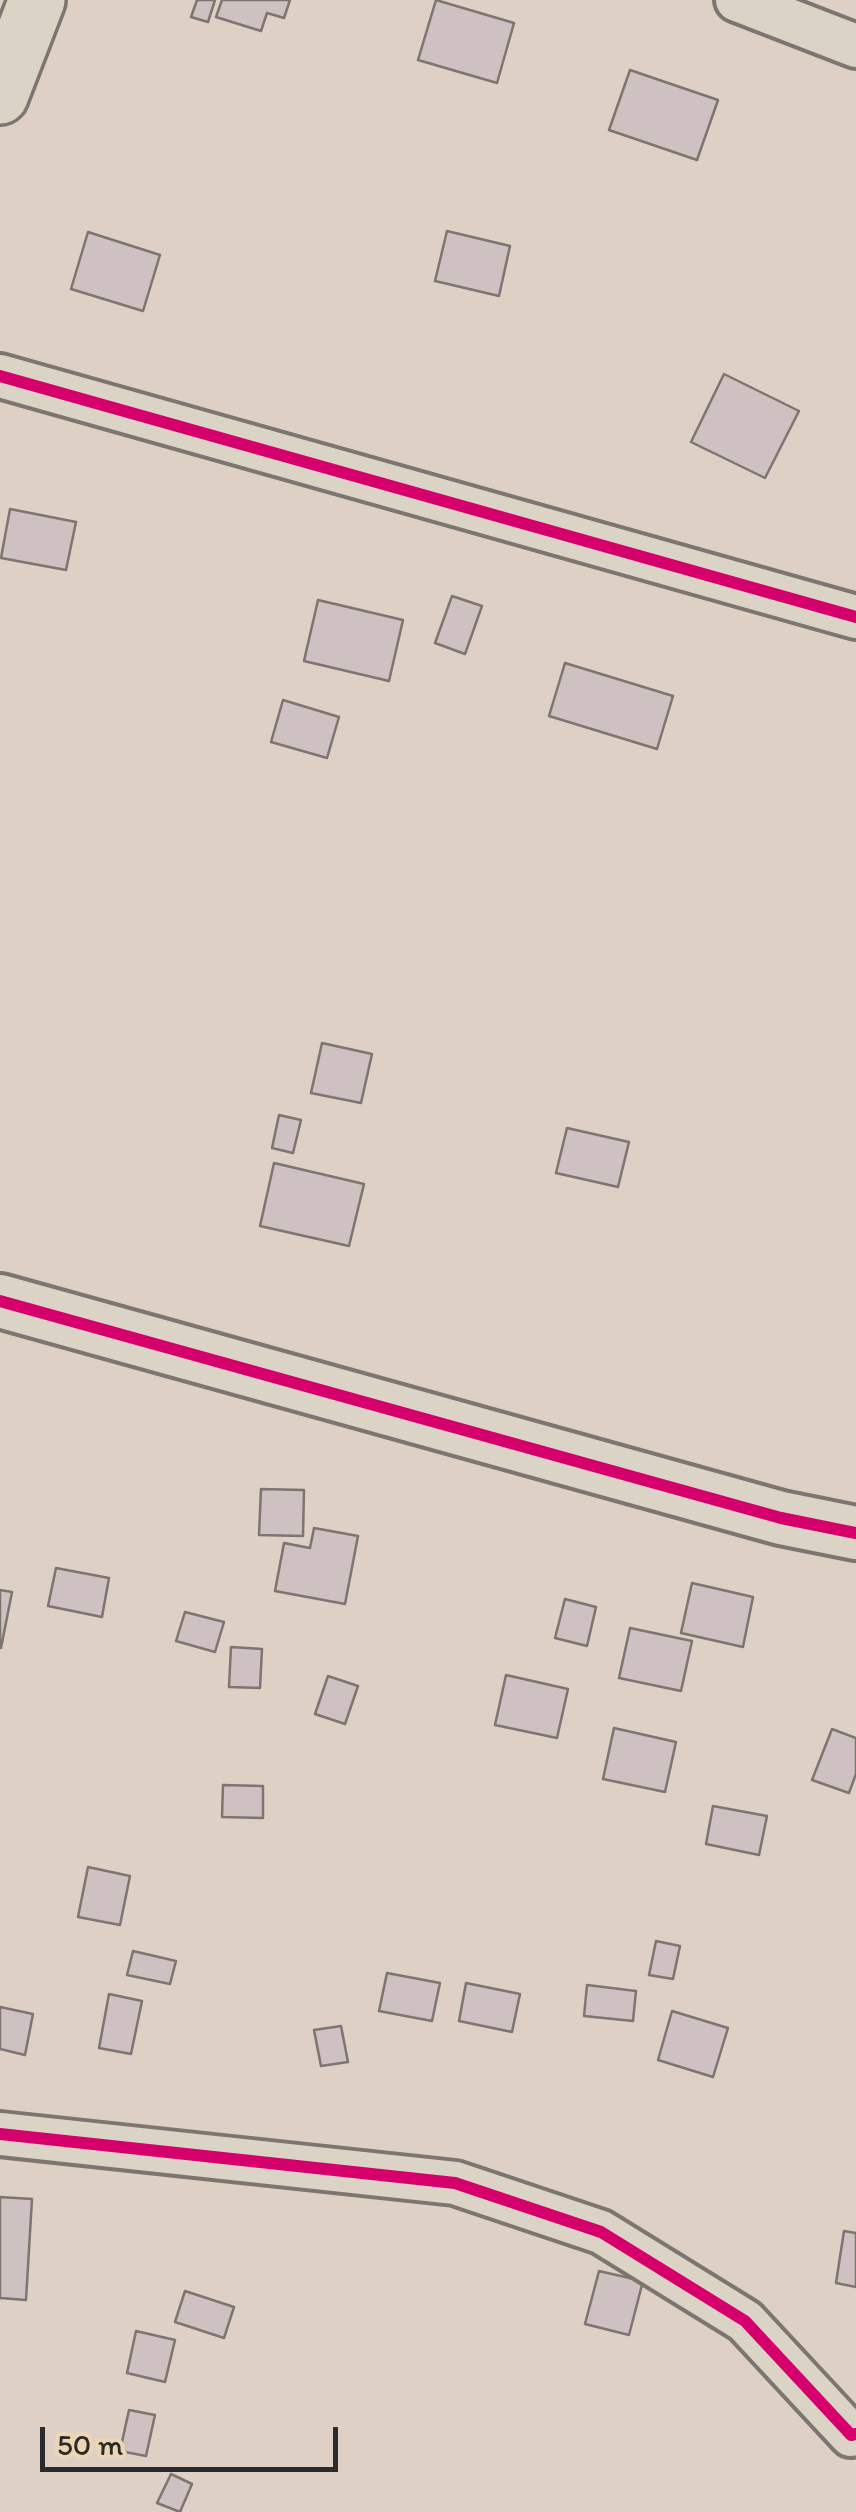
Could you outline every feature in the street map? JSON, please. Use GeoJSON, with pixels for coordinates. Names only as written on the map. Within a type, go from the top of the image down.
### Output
{"type":"FeatureCollection","features":[{"type":"Feature","properties":{"kind":"main road"},"geometry":{"type":"LineString","coordinates":[[0,96],[37,0]]}},
{"type":"Feature","properties":{"kind":"street"},"geometry":{"type":"LineString","coordinates":[[737,0],[856,46]]}},
{"type":"Feature","properties":{"kind":"street"},"geometry":{"type":"LineString","coordinates":[[0,376],[856,618]]}},
{"type":"Feature","properties":{"kind":"street"},"geometry":{"type":"LineString","coordinates":[[0,1301],[781,1518],[856,1533]]}},
{"type":"Feature","properties":{"kind":"street"},"geometry":{"type":"LineString","coordinates":[[0,2134],[455,2183],[601,2232],[745,2320],[850,2435],[856,2434]]}},
{"type":"Feature","properties":{"kind":"building"},"geometry":{"type":"Polygon","coordinates":[[[197,0],[215,0],[208,22],[191,17],[197,0]]]}},
{"type":"Feature","properties":{"kind":"building"},"geometry":{"type":"Polygon","coordinates":[[[222,0],[290,0],[284,18],[267,13],[261,31],[216,17],[222,0]]]}},
{"type":"Feature","properties":{"kind":"building"},"geometry":{"type":"Polygon","coordinates":[[[436,0],[514,23],[497,83],[418,60],[436,0]]]}},
{"type":"Feature","properties":{"kind":"building"},"geometry":{"type":"Polygon","coordinates":[[[630,70],[718,100],[697,160],[609,130],[630,70]]]}},
{"type":"Feature","properties":{"kind":"building"},"geometry":{"type":"Polygon","coordinates":[[[447,231],[510,246],[499,296],[435,281],[447,231]]]}},
{"type":"Feature","properties":{"kind":"building"},"geometry":{"type":"Polygon","coordinates":[[[88,232],[160,255],[143,311],[71,289],[88,232]]]}},
{"type":"Feature","properties":{"kind":"building"},"geometry":{"type":"Polygon","coordinates":[[[724,374],[799,411],[765,478],[691,442],[724,374]]]}},
{"type":"Feature","properties":{"kind":"building"},"geometry":{"type":"Polygon","coordinates":[[[10,509],[76,522],[66,570],[1,558],[10,509]]]}},
{"type":"Feature","properties":{"kind":"building"},"geometry":{"type":"Polygon","coordinates":[[[452,596],[482,606],[465,654],[435,643],[452,596]]]}},
{"type":"Feature","properties":{"kind":"building"},"geometry":{"type":"Polygon","coordinates":[[[318,600],[403,620],[389,681],[304,661],[318,600]]]}},
{"type":"Feature","properties":{"kind":"building"},"geometry":{"type":"Polygon","coordinates":[[[565,663],[673,696],[657,749],[549,716],[565,663]]]}},
{"type":"Feature","properties":{"kind":"building"},"geometry":{"type":"Polygon","coordinates":[[[283,700],[339,717],[327,758],[271,742],[283,700]]]}},
{"type":"Feature","properties":{"kind":"building"},"geometry":{"type":"Polygon","coordinates":[[[322,1043],[372,1054],[361,1103],[311,1093],[322,1043]]]}},
{"type":"Feature","properties":{"kind":"building"},"geometry":{"type":"Polygon","coordinates":[[[279,1115],[301,1120],[293,1153],[272,1148],[279,1115]]]}},
{"type":"Feature","properties":{"kind":"building"},"geometry":{"type":"Polygon","coordinates":[[[567,1128],[629,1142],[618,1187],[556,1173],[567,1128]]]}},
{"type":"Feature","properties":{"kind":"building"},"geometry":{"type":"Polygon","coordinates":[[[274,1163],[364,1184],[349,1246],[260,1226],[274,1163]]]}},
{"type":"Feature","properties":{"kind":"building"},"geometry":{"type":"Polygon","coordinates":[[[261,1489],[304,1490],[303,1536],[259,1535],[261,1489]]]}},
{"type":"Feature","properties":{"kind":"building"},"geometry":{"type":"Polygon","coordinates":[[[314,1528],[358,1536],[345,1604],[275,1591],[284,1543],[310,1548],[314,1528]]]}},
{"type":"Feature","properties":{"kind":"building"},"geometry":{"type":"Polygon","coordinates":[[[56,1568],[109,1578],[102,1617],[48,1606],[56,1568]]]}},
{"type":"Feature","properties":{"kind":"building"},"geometry":{"type":"Polygon","coordinates":[[[692,1583],[753,1597],[743,1647],[681,1633],[692,1583]]]}},
{"type":"Feature","properties":{"kind":"building"},"geometry":{"type":"Polygon","coordinates":[[[0,1590],[12,1592],[1,1648],[0,1647],[0,1590]]]}},
{"type":"Feature","properties":{"kind":"building"},"geometry":{"type":"Polygon","coordinates":[[[565,1599],[596,1607],[587,1646],[555,1638],[565,1599]]]}},
{"type":"Feature","properties":{"kind":"building"},"geometry":{"type":"Polygon","coordinates":[[[185,1612],[224,1622],[215,1652],[176,1641],[185,1612]]]}},
{"type":"Feature","properties":{"kind":"building"},"geometry":{"type":"Polygon","coordinates":[[[630,1628],[692,1641],[681,1691],[619,1678],[630,1628]]]}},
{"type":"Feature","properties":{"kind":"building"},"geometry":{"type":"Polygon","coordinates":[[[231,1647],[262,1649],[260,1688],[229,1687],[231,1647]]]}},
{"type":"Feature","properties":{"kind":"building"},"geometry":{"type":"Polygon","coordinates":[[[506,1675],[568,1689],[557,1738],[495,1725],[506,1675]]]}},
{"type":"Feature","properties":{"kind":"building"},"geometry":{"type":"Polygon","coordinates":[[[328,1676],[358,1686],[345,1724],[315,1714],[328,1676]]]}},
{"type":"Feature","properties":{"kind":"building"},"geometry":{"type":"Polygon","coordinates":[[[614,1728],[676,1742],[665,1792],[603,1779],[614,1728]]]}},
{"type":"Feature","properties":{"kind":"building"},"geometry":{"type":"Polygon","coordinates":[[[832,1729],[856,1738],[856,1774],[849,1793],[812,1780],[832,1729]]]}},
{"type":"Feature","properties":{"kind":"building"},"geometry":{"type":"Polygon","coordinates":[[[223,1785],[263,1786],[263,1818],[222,1817],[223,1785]]]}},
{"type":"Feature","properties":{"kind":"building"},"geometry":{"type":"Polygon","coordinates":[[[713,1806],[767,1816],[759,1855],[706,1844],[713,1806]]]}},
{"type":"Feature","properties":{"kind":"building"},"geometry":{"type":"Polygon","coordinates":[[[88,1867],[130,1876],[120,1925],[78,1917],[88,1867]]]}},
{"type":"Feature","properties":{"kind":"building"},"geometry":{"type":"Polygon","coordinates":[[[656,1941],[680,1946],[673,1979],[649,1975],[656,1941]]]}},
{"type":"Feature","properties":{"kind":"building"},"geometry":{"type":"Polygon","coordinates":[[[133,1951],[176,1961],[170,1984],[127,1975],[133,1951]]]}},
{"type":"Feature","properties":{"kind":"building"},"geometry":{"type":"Polygon","coordinates":[[[387,1973],[440,1983],[432,2021],[379,2011],[387,1973]]]}},
{"type":"Feature","properties":{"kind":"building"},"geometry":{"type":"Polygon","coordinates":[[[466,1983],[520,1994],[512,2032],[459,2021],[466,1983]]]}},
{"type":"Feature","properties":{"kind":"building"},"geometry":{"type":"Polygon","coordinates":[[[587,1985],[636,1991],[633,2021],[584,2016],[587,1985]]]}},
{"type":"Feature","properties":{"kind":"building"},"geometry":{"type":"Polygon","coordinates":[[[109,1994],[142,2001],[131,2054],[99,2048],[109,1994]]]}},
{"type":"Feature","properties":{"kind":"building"},"geometry":{"type":"Polygon","coordinates":[[[0,2007],[33,2014],[25,2055],[0,2049],[0,2007]]]}},
{"type":"Feature","properties":{"kind":"building"},"geometry":{"type":"Polygon","coordinates":[[[672,2011],[728,2028],[713,2077],[658,2060],[672,2011]]]}},
{"type":"Feature","properties":{"kind":"building"},"geometry":{"type":"Polygon","coordinates":[[[341,2026],[348,2062],[321,2066],[314,2030],[341,2026]]]}},
{"type":"Feature","properties":{"kind":"building"},"geometry":{"type":"Polygon","coordinates":[[[0,2197],[32,2199],[26,2300],[0,2298],[0,2197]]]}},
{"type":"Feature","properties":{"kind":"building"},"geometry":{"type":"Polygon","coordinates":[[[844,2231],[856,2233],[856,2287],[836,2283],[844,2231]]]}},
{"type":"Feature","properties":{"kind":"building"},"geometry":{"type":"Polygon","coordinates":[[[599,2271],[643,2281],[629,2335],[585,2324],[599,2271]]]}},
{"type":"Feature","properties":{"kind":"building"},"geometry":{"type":"Polygon","coordinates":[[[185,2291],[234,2307],[224,2338],[175,2322],[185,2291]]]}},
{"type":"Feature","properties":{"kind":"building"},"geometry":{"type":"Polygon","coordinates":[[[136,2331],[175,2340],[165,2382],[127,2373],[136,2331]]]}},
{"type":"Feature","properties":{"kind":"building"},"geometry":{"type":"Polygon","coordinates":[[[129,2410],[155,2415],[146,2456],[120,2451],[129,2410]]]}},
{"type":"Feature","properties":{"kind":"building"},"geometry":{"type":"Polygon","coordinates":[[[171,2474],[192,2484],[180,2512],[157,2503],[171,2474]]]}},
{"type":"Feature","properties":{"kind":"cycle path"},"geometry":{"type":"LineString","coordinates":[[0,376],[856,617]]}},
{"type":"Feature","properties":{"kind":"cycle path"},"geometry":{"type":"LineString","coordinates":[[0,1301],[781,1518],[856,1533]]}},
{"type":"Feature","properties":{"kind":"cycle path"},"geometry":{"type":"LineString","coordinates":[[0,2134],[455,2183],[601,2232],[745,2321],[851,2435],[856,2434]]}}]}
